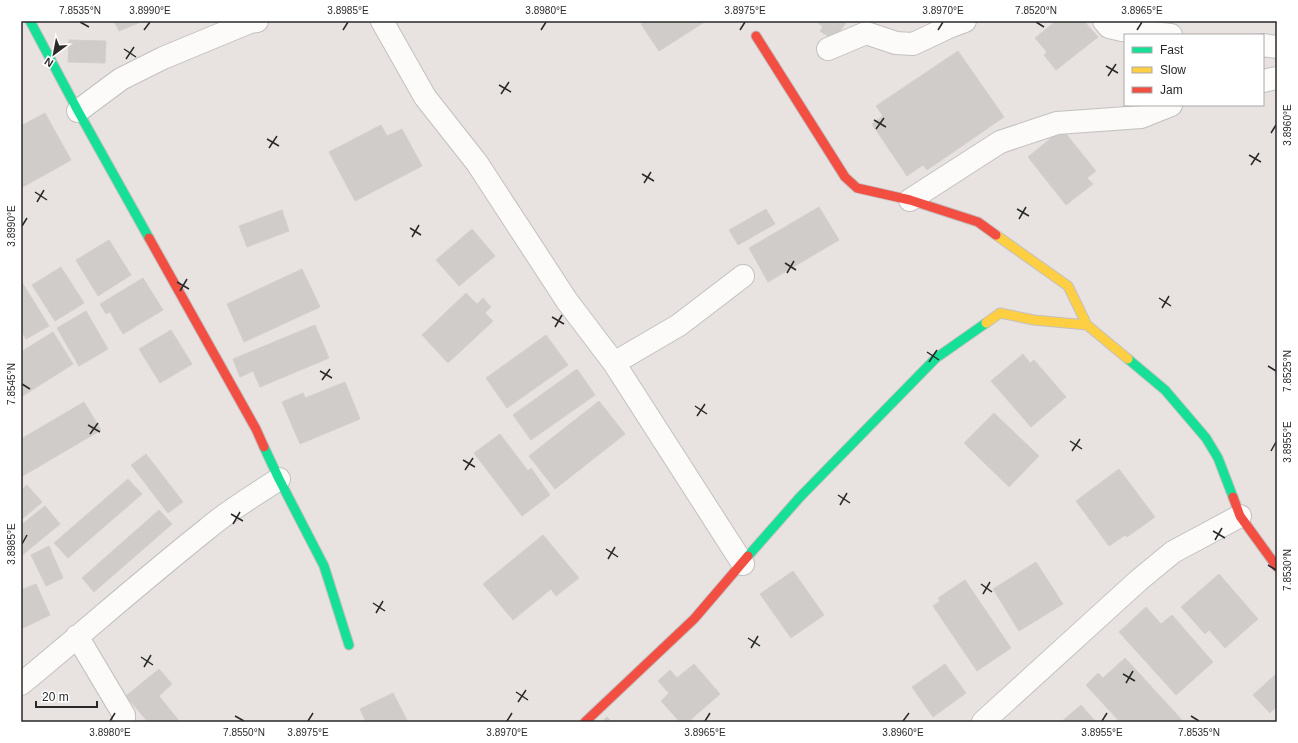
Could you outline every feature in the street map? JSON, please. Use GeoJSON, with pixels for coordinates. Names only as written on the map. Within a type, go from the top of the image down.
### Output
{"type":"FeatureCollection","features":[{"type":"Feature","properties":{"kind":"street"},"geometry":{"type":"LineString","coordinates":[[30,21],[78,111],[256,429],[279,479],[324,566],[349,645]]}},
{"type":"Feature","properties":{"kind":"street"},"geometry":{"type":"LineString","coordinates":[[78,111],[121,79],[163,58],[250,22],[257,21]]}},
{"type":"Feature","properties":{"kind":"street"},"geometry":{"type":"LineString","coordinates":[[382,21],[425,97],[477,162],[567,301],[614,363],[743,564]]}},
{"type":"Feature","properties":{"kind":"street"},"geometry":{"type":"LineString","coordinates":[[828,49],[866,33],[896,43],[912,44],[965,21]]}},
{"type":"Feature","properties":{"kind":"street"},"geometry":{"type":"LineString","coordinates":[[1104,21],[1109,27],[1122,30],[1161,34]]}},
{"type":"Feature","properties":{"kind":"street"},"geometry":{"type":"LineString","coordinates":[[756,36],[845,178],[857,188],[910,200],[978,222],[1068,286],[1087,325],[1165,390],[1206,438],[1218,458],[1240,516],[1277,567]]}},
{"type":"Feature","properties":{"kind":"street"},"geometry":{"type":"LineString","coordinates":[[1264,45],[1277,47]]}},
{"type":"Feature","properties":{"kind":"street"},"geometry":{"type":"LineString","coordinates":[[1264,81],[1277,78]]}},
{"type":"Feature","properties":{"kind":"street"},"geometry":{"type":"LineString","coordinates":[[910,200],[1000,142],[1057,123],[1141,116],[1168,106]]}},
{"type":"Feature","properties":{"kind":"street"},"geometry":{"type":"LineString","coordinates":[[614,363],[679,325],[743,276]]}},
{"type":"Feature","properties":{"kind":"street"},"geometry":{"type":"LineString","coordinates":[[585,722],[694,620],[800,496],[936,358],[1000,313],[1034,320],[1087,325]]}},
{"type":"Feature","properties":{"kind":"street"},"geometry":{"type":"LineString","coordinates":[[21,684],[76,636],[106,614],[208,528],[279,479]]}},
{"type":"Feature","properties":{"kind":"street"},"geometry":{"type":"LineString","coordinates":[[983,722],[1139,580],[1173,552],[1240,516]]}},
{"type":"Feature","properties":{"kind":"street"},"geometry":{"type":"LineString","coordinates":[[76,636],[124,715],[124,722]]}},
{"type":"Feature","properties":{"kind":"building"},"geometry":{"type":"Polygon","coordinates":[[[114,21],[143,21],[119,31],[114,21]]]}},
{"type":"Feature","properties":{"kind":"building"},"geometry":{"type":"Polygon","coordinates":[[[645,21],[706,21],[659,51],[641,24],[645,21]]]}},
{"type":"Feature","properties":{"kind":"building"},"geometry":{"type":"Polygon","coordinates":[[[847,21],[834,40],[820,31],[823,27],[817,22],[847,21]]]}},
{"type":"Feature","properties":{"kind":"building"},"geometry":{"type":"Polygon","coordinates":[[[1056,21],[1084,21],[1098,37],[1056,70],[1044,55],[1047,52],[1035,38],[1056,21]]]}},
{"type":"Feature","properties":{"kind":"building"},"geometry":{"type":"Polygon","coordinates":[[[69,40],[106,41],[105,63],[68,62],[69,40]]]}},
{"type":"Feature","properties":{"kind":"building"},"geometry":{"type":"Polygon","coordinates":[[[958,51],[1004,117],[927,170],[923,165],[907,176],[872,124],[883,116],[876,106],[958,51]]]}},
{"type":"Feature","properties":{"kind":"building"},"geometry":{"type":"Polygon","coordinates":[[[45,113],[71,160],[21,188],[21,126],[45,113]]]}},
{"type":"Feature","properties":{"kind":"building"},"geometry":{"type":"Polygon","coordinates":[[[381,125],[387,136],[402,129],[422,166],[355,201],[329,152],[381,125]]]}},
{"type":"Feature","properties":{"kind":"building"},"geometry":{"type":"Polygon","coordinates":[[[1062,129],[1096,171],[1087,178],[1093,184],[1066,205],[1028,157],[1062,129]]]}},
{"type":"Feature","properties":{"kind":"building"},"geometry":{"type":"Polygon","coordinates":[[[819,207],[839,240],[768,282],[749,248],[819,207]]]}},
{"type":"Feature","properties":{"kind":"building"},"geometry":{"type":"Polygon","coordinates":[[[766,209],[775,224],[738,245],[729,230],[766,209]]]}},
{"type":"Feature","properties":{"kind":"building"},"geometry":{"type":"Polygon","coordinates":[[[282,210],[289,231],[247,247],[239,226],[282,210]]]}},
{"type":"Feature","properties":{"kind":"building"},"geometry":{"type":"Polygon","coordinates":[[[472,229],[495,256],[459,286],[436,260],[472,229]]]}},
{"type":"Feature","properties":{"kind":"building"},"geometry":{"type":"Polygon","coordinates":[[[109,240],[131,275],[98,296],[76,260],[109,240]]]}},
{"type":"Feature","properties":{"kind":"building"},"geometry":{"type":"Polygon","coordinates":[[[61,267],[84,303],[55,321],[32,285],[61,267]]]}},
{"type":"Feature","properties":{"kind":"building"},"geometry":{"type":"Polygon","coordinates":[[[302,269],[320,307],[244,342],[227,304],[302,269]]]}},
{"type":"Feature","properties":{"kind":"building"},"geometry":{"type":"Polygon","coordinates":[[[143,278],[163,310],[123,334],[110,312],[106,314],[100,304],[143,278]]]}},
{"type":"Feature","properties":{"kind":"building"},"geometry":{"type":"Polygon","coordinates":[[[23,284],[49,326],[26,339],[22,332],[21,333],[21,285],[23,284]]]}},
{"type":"Feature","properties":{"kind":"building"},"geometry":{"type":"Polygon","coordinates":[[[466,293],[477,304],[483,298],[491,307],[485,313],[493,321],[448,363],[422,335],[466,293]]]}},
{"type":"Feature","properties":{"kind":"building"},"geometry":{"type":"Polygon","coordinates":[[[86,311],[108,349],[79,366],[57,328],[86,311]]]}},
{"type":"Feature","properties":{"kind":"building"},"geometry":{"type":"Polygon","coordinates":[[[315,325],[329,358],[260,387],[253,371],[240,377],[233,359],[315,325]]]}},
{"type":"Feature","properties":{"kind":"building"},"geometry":{"type":"Polygon","coordinates":[[[171,330],[192,364],[160,383],[139,349],[171,330]]]}},
{"type":"Feature","properties":{"kind":"building"},"geometry":{"type":"Polygon","coordinates":[[[53,332],[73,364],[21,397],[21,352],[53,332]]]}},
{"type":"Feature","properties":{"kind":"building"},"geometry":{"type":"Polygon","coordinates":[[[546,335],[568,365],[507,408],[486,378],[546,335]]]}},
{"type":"Feature","properties":{"kind":"building"},"geometry":{"type":"Polygon","coordinates":[[[1023,354],[1030,363],[1034,360],[1066,397],[1031,427],[991,381],[1023,354]]]}},
{"type":"Feature","properties":{"kind":"building"},"geometry":{"type":"Polygon","coordinates":[[[577,369],[595,395],[531,440],[513,415],[577,369]]]}},
{"type":"Feature","properties":{"kind":"building"},"geometry":{"type":"Polygon","coordinates":[[[345,382],[360,419],[300,444],[282,402],[303,393],[305,398],[345,382]]]}},
{"type":"Feature","properties":{"kind":"building"},"geometry":{"type":"Polygon","coordinates":[[[599,401],[625,434],[555,489],[529,456],[599,401]]]}},
{"type":"Feature","properties":{"kind":"building"},"geometry":{"type":"Polygon","coordinates":[[[84,402],[101,430],[21,477],[21,439],[84,402]]]}},
{"type":"Feature","properties":{"kind":"building"},"geometry":{"type":"Polygon","coordinates":[[[994,413],[1039,456],[1009,487],[964,443],[994,413]]]}},
{"type":"Feature","properties":{"kind":"building"},"geometry":{"type":"Polygon","coordinates":[[[500,434],[528,471],[531,468],[550,495],[522,516],[474,453],[500,434]]]}},
{"type":"Feature","properties":{"kind":"building"},"geometry":{"type":"Polygon","coordinates":[[[146,454],[183,502],[168,513],[131,465],[146,454]]]}},
{"type":"Feature","properties":{"kind":"building"},"geometry":{"type":"Polygon","coordinates":[[[1119,469],[1155,517],[1127,537],[1125,535],[1109,546],[1076,501],[1119,469]]]}},
{"type":"Feature","properties":{"kind":"building"},"geometry":{"type":"Polygon","coordinates":[[[128,479],[142,494],[68,558],[54,543],[128,479]]]}},
{"type":"Feature","properties":{"kind":"building"},"geometry":{"type":"Polygon","coordinates":[[[27,485],[42,502],[21,520],[21,490],[27,485]]]}},
{"type":"Feature","properties":{"kind":"building"},"geometry":{"type":"Polygon","coordinates":[[[45,506],[60,524],[21,556],[21,525],[45,506]]]}},
{"type":"Feature","properties":{"kind":"building"},"geometry":{"type":"Polygon","coordinates":[[[159,510],[172,524],[94,592],[82,578],[159,510]]]}},
{"type":"Feature","properties":{"kind":"building"},"geometry":{"type":"Polygon","coordinates":[[[543,535],[579,578],[556,596],[551,589],[513,620],[483,584],[543,535]]]}},
{"type":"Feature","properties":{"kind":"building"},"geometry":{"type":"Polygon","coordinates":[[[49,546],[63,578],[46,586],[31,555],[49,546]]]}},
{"type":"Feature","properties":{"kind":"building"},"geometry":{"type":"Polygon","coordinates":[[[1036,562],[1063,604],[1019,631],[993,589],[1036,562]]]}},
{"type":"Feature","properties":{"kind":"building"},"geometry":{"type":"Polygon","coordinates":[[[793,571],[824,615],[791,638],[760,594],[793,571]]]}},
{"type":"Feature","properties":{"kind":"building"},"geometry":{"type":"Polygon","coordinates":[[[1219,574],[1258,619],[1225,648],[1209,630],[1205,634],[1181,607],[1219,574]]]}},
{"type":"Feature","properties":{"kind":"building"},"geometry":{"type":"Polygon","coordinates":[[[965,580],[1011,648],[977,671],[933,606],[940,601],[938,598],[965,580]]]}},
{"type":"Feature","properties":{"kind":"building"},"geometry":{"type":"Polygon","coordinates":[[[36,584],[50,615],[23,628],[21,624],[21,590],[36,584]]]}},
{"type":"Feature","properties":{"kind":"building"},"geometry":{"type":"Polygon","coordinates":[[[1146,607],[1161,624],[1172,615],[1213,662],[1176,695],[1119,632],[1146,607]]]}},
{"type":"Feature","properties":{"kind":"building"},"geometry":{"type":"Polygon","coordinates":[[[1125,658],[1182,720],[1179,722],[1120,722],[1086,685],[1098,673],[1103,678],[1125,658]]]}},
{"type":"Feature","properties":{"kind":"building"},"geometry":{"type":"Polygon","coordinates":[[[694,664],[720,694],[688,722],[680,722],[661,701],[669,693],[658,681],[670,670],[677,678],[694,664]]]}},
{"type":"Feature","properties":{"kind":"building"},"geometry":{"type":"Polygon","coordinates":[[[945,664],[966,693],[933,717],[912,687],[945,664]]]}},
{"type":"Feature","properties":{"kind":"building"},"geometry":{"type":"Polygon","coordinates":[[[159,669],[172,684],[159,696],[180,722],[148,722],[126,696],[159,669]]]}},
{"type":"Feature","properties":{"kind":"building"},"geometry":{"type":"Polygon","coordinates":[[[1277,673],[1277,706],[1270,713],[1253,695],[1277,673]]]}},
{"type":"Feature","properties":{"kind":"building"},"geometry":{"type":"Polygon","coordinates":[[[393,693],[408,722],[366,722],[360,709],[393,693]]]}},
{"type":"Feature","properties":{"kind":"building"},"geometry":{"type":"Polygon","coordinates":[[[1081,705],[1096,722],[1061,722],[1081,705]]]}},
{"type":"Feature","properties":{"kind":"building"},"geometry":{"type":"Polygon","coordinates":[[[607,717],[612,722],[602,722],[607,717]]]}},
{"type":"Feature","properties":{"kind":"traffic: fast"},"geometry":{"type":"LineString","coordinates":[[30,21],[149,238]]}},
{"type":"Feature","properties":{"kind":"traffic: fast"},"geometry":{"type":"LineString","coordinates":[[748,556],[800,497],[936,358],[986,323]]}},
{"type":"Feature","properties":{"kind":"traffic: fast"},"geometry":{"type":"LineString","coordinates":[[1128,359],[1165,390],[1206,438],[1218,458],[1233,497]]}},
{"type":"Feature","properties":{"kind":"traffic: fast"},"geometry":{"type":"LineString","coordinates":[[264,447],[324,566],[349,645]]}},
{"type":"Feature","properties":{"kind":"traffic: slow"},"geometry":{"type":"LineString","coordinates":[[996,235],[1068,286],[1087,325],[1128,359]]}},
{"type":"Feature","properties":{"kind":"traffic: slow"},"geometry":{"type":"LineString","coordinates":[[986,323],[1000,313],[1034,320],[1087,325]]}},
{"type":"Feature","properties":{"kind":"traffic: jam"},"geometry":{"type":"LineString","coordinates":[[756,36],[845,177],[857,188],[910,200],[978,222],[996,235]]}},
{"type":"Feature","properties":{"kind":"traffic: jam"},"geometry":{"type":"LineString","coordinates":[[149,238],[256,429],[264,447]]}},
{"type":"Feature","properties":{"kind":"traffic: jam"},"geometry":{"type":"LineString","coordinates":[[1233,497],[1240,516],[1277,567]]}},
{"type":"Feature","properties":{"kind":"traffic: jam"},"geometry":{"type":"LineString","coordinates":[[585,722],[694,619],[748,556]]}}]}
